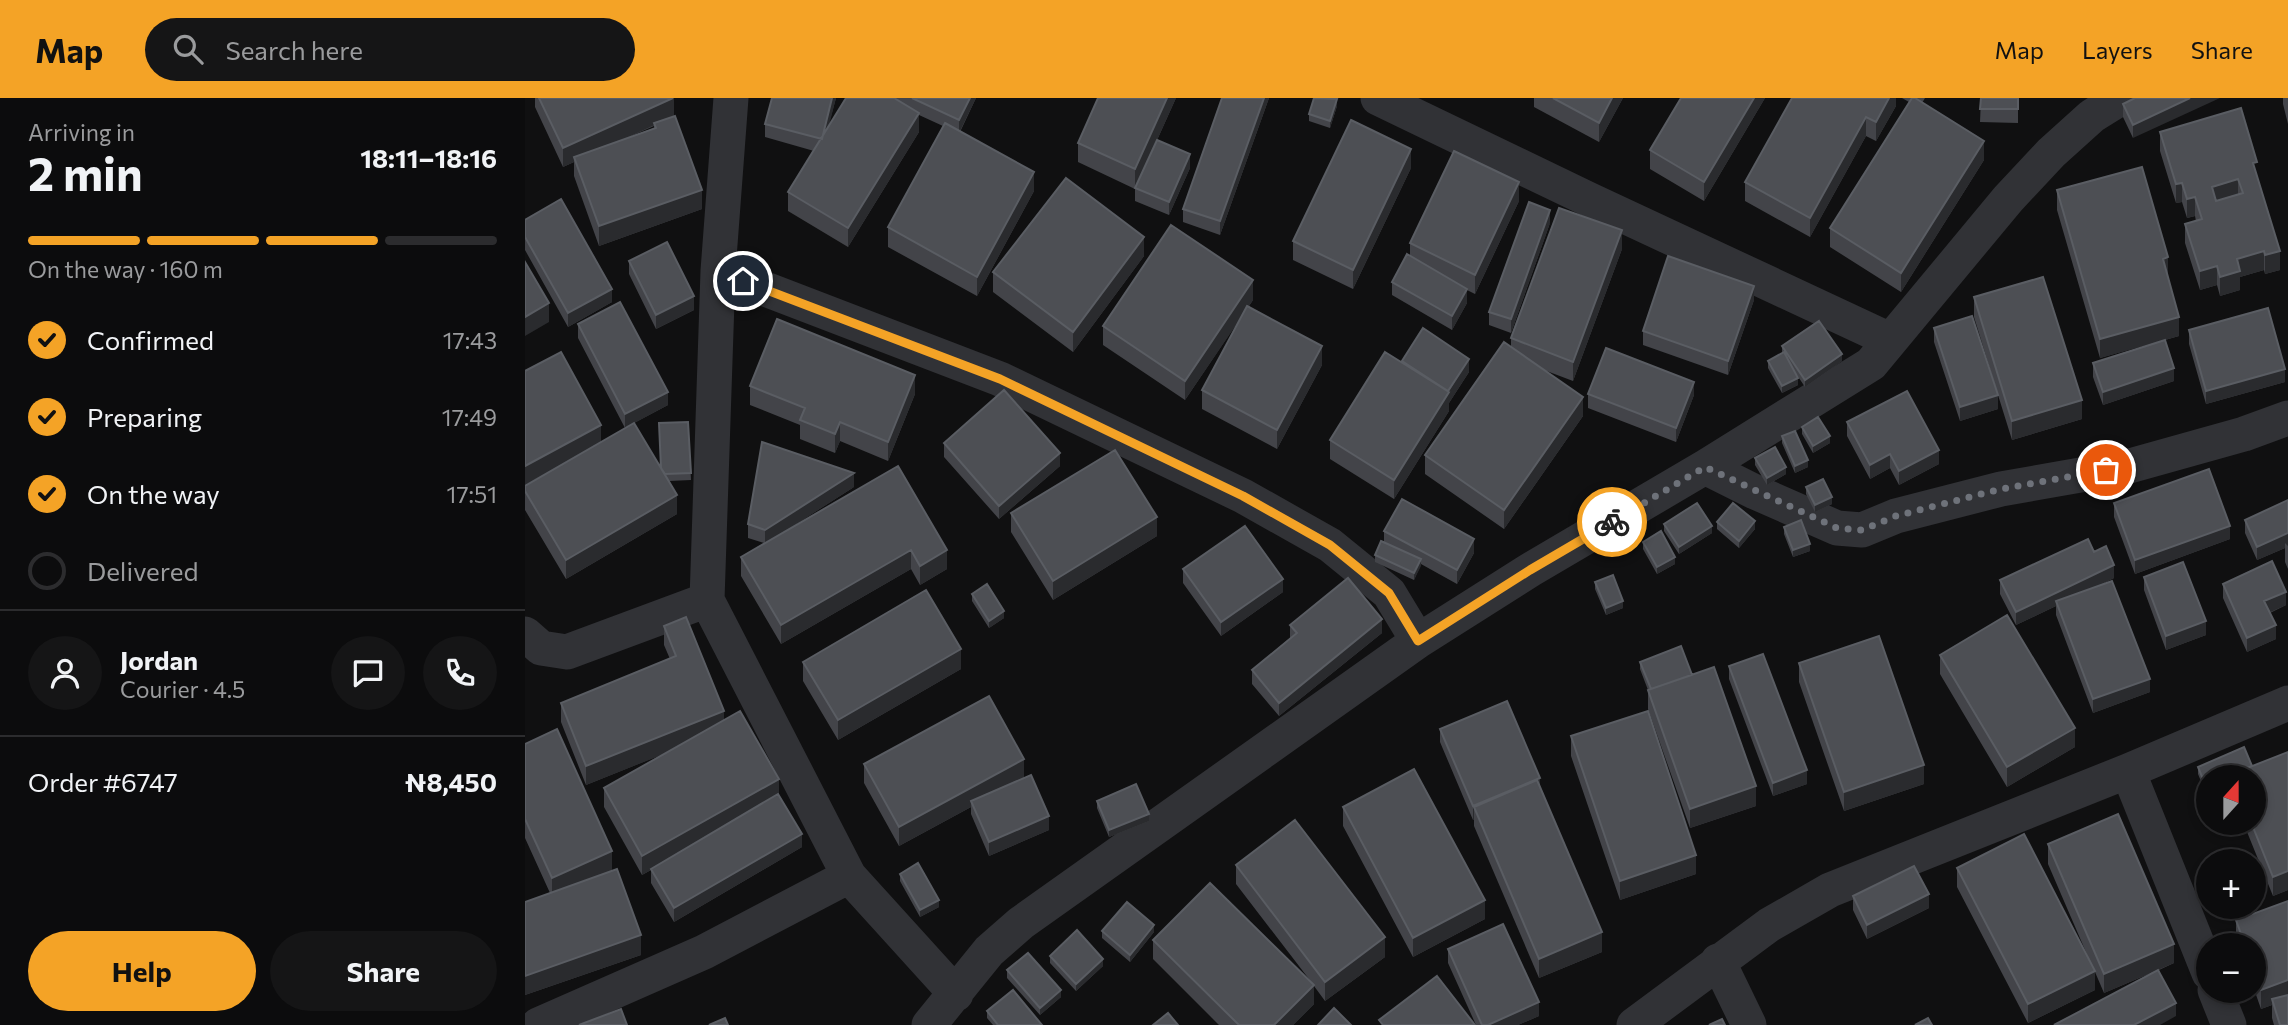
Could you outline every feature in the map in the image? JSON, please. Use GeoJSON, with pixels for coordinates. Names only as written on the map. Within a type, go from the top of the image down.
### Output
{"type":"FeatureCollection","features":[{"type":"Feature","properties":{"kind":"street"},"geometry":{"type":"LineString","coordinates":[[731,98],[718,271],[707,600],[849,876],[956,994]]}},
{"type":"Feature","properties":{"kind":"street"},"geometry":{"type":"LineString","coordinates":[[1378,98],[1890,340]]}},
{"type":"Feature","properties":{"kind":"street"},"geometry":{"type":"LineString","coordinates":[[929,1025],[989,951],[1021,923],[1418,641],[1530,570],[1705,467],[1871,364],[2008,199],[2051,153],[2092,116],[2121,98]]}},
{"type":"Feature","properties":{"kind":"street"},"geometry":{"type":"LineString","coordinates":[[718,271],[1000,379],[1243,496],[1330,545],[1389,593],[1418,641]]}},
{"type":"Feature","properties":{"kind":"street"},"geometry":{"type":"LineString","coordinates":[[1705,467],[1837,528],[1862,530],[1896,516],[2001,489],[2126,467],[2244,434],[2288,418]]}},
{"type":"Feature","properties":{"kind":"street"},"geometry":{"type":"LineString","coordinates":[[525,634],[541,648],[567,652],[707,600]]}},
{"type":"Feature","properties":{"kind":"street"},"geometry":{"type":"LineString","coordinates":[[1634,1025],[1769,925],[1830,890],[2128,771],[2288,703]]}},
{"type":"Feature","properties":{"kind":"street"},"geometry":{"type":"LineString","coordinates":[[2128,771],[2196,941]]}},
{"type":"Feature","properties":{"kind":"street"},"geometry":{"type":"LineString","coordinates":[[538,1025],[704,952],[849,876]]}},
{"type":"Feature","properties":{"kind":"street"},"geometry":{"type":"LineString","coordinates":[[1718,961],[1749,1025]]}},
{"type":"Feature","properties":{"kind":"street"},"geometry":{"type":"LineString","coordinates":[[2220,1003],[2229,1025]]}},
{"type":"Feature","properties":{"kind":"building"},"geometry":{"type":"Polygon","coordinates":[[[539,98],[673,98],[563,148],[539,98]]]}},
{"type":"Feature","properties":{"kind":"building"},"geometry":{"type":"Polygon","coordinates":[[[772,98],[832,98],[822,139],[765,124],[772,98]]]}},
{"type":"Feature","properties":{"kind":"building"},"geometry":{"type":"Polygon","coordinates":[[[846,98],[894,98],[919,113],[848,228],[788,192],[846,98]]]}},
{"type":"Feature","properties":{"kind":"building"},"geometry":{"type":"Polygon","coordinates":[[[912,98],[970,98],[959,120],[912,98]]]}},
{"type":"Feature","properties":{"kind":"building"},"geometry":{"type":"Polygon","coordinates":[[[1098,98],[1167,98],[1135,169],[1078,143],[1098,98]]]}},
{"type":"Feature","properties":{"kind":"building"},"geometry":{"type":"Polygon","coordinates":[[[1222,98],[1264,98],[1220,221],[1183,209],[1222,98]]]}},
{"type":"Feature","properties":{"kind":"building"},"geometry":{"type":"Polygon","coordinates":[[[1314,98],[1337,99],[1330,121],[1309,114],[1314,98]]]}},
{"type":"Feature","properties":{"kind":"building"},"geometry":{"type":"Polygon","coordinates":[[[1553,98],[1612,98],[1599,123],[1553,98]]]}},
{"type":"Feature","properties":{"kind":"building"},"geometry":{"type":"Polygon","coordinates":[[[1681,98],[1754,98],[1704,182],[1650,150],[1681,98]]]}},
{"type":"Feature","properties":{"kind":"building"},"geometry":{"type":"Polygon","coordinates":[[[1792,98],[1889,98],[1876,122],[1866,117],[1810,218],[1745,182],[1792,98]]]}},
{"type":"Feature","properties":{"kind":"building"},"geometry":{"type":"Polygon","coordinates":[[[1912,98],[1984,141],[1901,273],[1830,228],[1912,98]]]}},
{"type":"Feature","properties":{"kind":"building"},"geometry":{"type":"Polygon","coordinates":[[[1981,98],[2018,98],[2018,109],[1980,109],[1981,98]]]}},
{"type":"Feature","properties":{"kind":"building"},"geometry":{"type":"Polygon","coordinates":[[[2135,98],[2190,98],[2133,125],[2123,104],[2135,98]]]}},
{"type":"Feature","properties":{"kind":"building"},"geometry":{"type":"Polygon","coordinates":[[[2241,108],[2257,162],[2253,163],[2280,251],[2265,255],[2264,251],[2237,259],[2240,271],[2220,277],[2217,266],[2200,271],[2185,224],[2202,219],[2195,197],[2187,199],[2182,183],[2176,184],[2160,132],[2241,108]],[[2238,179],[2212,187],[2216,201],[2243,193],[2238,179]]]}},
{"type":"Feature","properties":{"kind":"building"},"geometry":{"type":"Polygon","coordinates":[[[675,116],[702,190],[599,226],[574,157],[656,128],[654,123],[675,116]]]}},
{"type":"Feature","properties":{"kind":"building"},"geometry":{"type":"Polygon","coordinates":[[[1351,120],[1411,149],[1353,270],[1293,241],[1351,120]]]}},
{"type":"Feature","properties":{"kind":"building"},"geometry":{"type":"Polygon","coordinates":[[[945,123],[1034,172],[977,277],[888,227],[945,123]]]}},
{"type":"Feature","properties":{"kind":"building"},"geometry":{"type":"Polygon","coordinates":[[[1157,140],[1190,154],[1169,202],[1135,188],[1157,140]]]}},
{"type":"Feature","properties":{"kind":"building"},"geometry":{"type":"Polygon","coordinates":[[[1454,151],[1519,182],[1475,275],[1410,243],[1454,151]]]}},
{"type":"Feature","properties":{"kind":"building"},"geometry":{"type":"Polygon","coordinates":[[[2142,167],[2168,257],[2163,259],[2179,317],[2100,339],[2057,190],[2142,167]]]}},
{"type":"Feature","properties":{"kind":"building"},"geometry":{"type":"Polygon","coordinates":[[[1066,178],[1144,237],[1073,332],[993,272],[1066,178]]]}},
{"type":"Feature","properties":{"kind":"building"},"geometry":{"type":"Polygon","coordinates":[[[561,199],[612,289],[568,313],[525,237],[525,220],[561,199]]]}},
{"type":"Feature","properties":{"kind":"building"},"geometry":{"type":"Polygon","coordinates":[[[1529,202],[1550,210],[1511,319],[1489,312],[1529,202]]]}},
{"type":"Feature","properties":{"kind":"building"},"geometry":{"type":"Polygon","coordinates":[[[1559,208],[1622,230],[1573,362],[1511,338],[1559,208]]]}},
{"type":"Feature","properties":{"kind":"building"},"geometry":{"type":"Polygon","coordinates":[[[1171,225],[1253,280],[1185,381],[1103,326],[1171,225]]]}},
{"type":"Feature","properties":{"kind":"building"},"geometry":{"type":"Polygon","coordinates":[[[667,242],[694,296],[656,315],[629,261],[667,242]]]}},
{"type":"Feature","properties":{"kind":"building"},"geometry":{"type":"Polygon","coordinates":[[[1407,254],[1467,289],[1452,316],[1392,282],[1407,254]]]}},
{"type":"Feature","properties":{"kind":"building"},"geometry":{"type":"Polygon","coordinates":[[[1668,256],[1754,286],[1728,361],[1643,331],[1668,256]]]}},
{"type":"Feature","properties":{"kind":"building"},"geometry":{"type":"Polygon","coordinates":[[[525,262],[549,303],[525,317],[525,262]]]}},
{"type":"Feature","properties":{"kind":"building"},"geometry":{"type":"Polygon","coordinates":[[[2043,277],[2082,400],[2012,421],[1974,297],[2043,277]]]}},
{"type":"Feature","properties":{"kind":"building"},"geometry":{"type":"Polygon","coordinates":[[[620,302],[668,392],[625,414],[578,324],[620,302]]]}},
{"type":"Feature","properties":{"kind":"building"},"geometry":{"type":"Polygon","coordinates":[[[1247,306],[1322,346],[1277,430],[1202,390],[1247,306]]]}},
{"type":"Feature","properties":{"kind":"building"},"geometry":{"type":"Polygon","coordinates":[[[2268,308],[2285,369],[2206,391],[2189,330],[2268,308]]]}},
{"type":"Feature","properties":{"kind":"building"},"geometry":{"type":"Polygon","coordinates":[[[1972,316],[1998,395],[1960,407],[1934,328],[1972,316]]]}},
{"type":"Feature","properties":{"kind":"building"},"geometry":{"type":"Polygon","coordinates":[[[777,319],[915,375],[888,442],[840,422],[835,434],[800,420],[805,408],[750,386],[777,319]]]}},
{"type":"Feature","properties":{"kind":"building"},"geometry":{"type":"Polygon","coordinates":[[[1819,321],[1842,354],[1805,380],[1782,346],[1819,321]]]}},
{"type":"Feature","properties":{"kind":"building"},"geometry":{"type":"Polygon","coordinates":[[[1423,328],[1469,359],[1448,391],[1402,361],[1423,328]]]}},
{"type":"Feature","properties":{"kind":"building"},"geometry":{"type":"Polygon","coordinates":[[[2165,340],[2174,368],[2103,392],[2093,363],[2165,340]]]}},
{"type":"Feature","properties":{"kind":"building"},"geometry":{"type":"Polygon","coordinates":[[[1504,342],[1583,397],[1504,510],[1425,455],[1504,342]]]}},
{"type":"Feature","properties":{"kind":"building"},"geometry":{"type":"Polygon","coordinates":[[[1606,348],[1694,382],[1676,428],[1588,394],[1606,348]]]}},
{"type":"Feature","properties":{"kind":"building"},"geometry":{"type":"Polygon","coordinates":[[[561,352],[601,425],[525,466],[525,371],[561,352]]]}},
{"type":"Feature","properties":{"kind":"building"},"geometry":{"type":"Polygon","coordinates":[[[1385,352],[1449,392],[1394,480],[1330,440],[1385,352]]]}},
{"type":"Feature","properties":{"kind":"building"},"geometry":{"type":"Polygon","coordinates":[[[1784,352],[1798,378],[1782,386],[1768,361],[1784,352]]]}},
{"type":"Feature","properties":{"kind":"building"},"geometry":{"type":"Polygon","coordinates":[[[1004,390],[1060,453],[999,506],[944,443],[1004,390]]]}},
{"type":"Feature","properties":{"kind":"building"},"geometry":{"type":"Polygon","coordinates":[[[1907,391],[1939,450],[1899,471],[1890,454],[1870,465],[1847,422],[1907,391]]]}},
{"type":"Feature","properties":{"kind":"building"},"geometry":{"type":"Polygon","coordinates":[[[1818,417],[1830,436],[1813,446],[1802,427],[1818,417]]]}},
{"type":"Feature","properties":{"kind":"building"},"geometry":{"type":"Polygon","coordinates":[[[688,422],[691,473],[665,474],[661,468],[659,423],[688,422]]]}},
{"type":"Feature","properties":{"kind":"building"},"geometry":{"type":"Polygon","coordinates":[[[634,423],[677,495],[566,560],[525,491],[525,486],[634,423]]]}},
{"type":"Feature","properties":{"kind":"building"},"geometry":{"type":"Polygon","coordinates":[[[1795,431],[1808,460],[1795,466],[1782,436],[1795,431]]]}},
{"type":"Feature","properties":{"kind":"building"},"geometry":{"type":"Polygon","coordinates":[[[762,442],[854,473],[765,530],[748,524],[762,442]]]}},
{"type":"Feature","properties":{"kind":"building"},"geometry":{"type":"Polygon","coordinates":[[[1775,447],[1786,467],[1767,478],[1755,458],[1775,447]]]}},
{"type":"Feature","properties":{"kind":"building"},"geometry":{"type":"Polygon","coordinates":[[[1115,450],[1157,517],[1053,581],[1011,513],[1115,450]]]}},
{"type":"Feature","properties":{"kind":"building"},"geometry":{"type":"Polygon","coordinates":[[[898,466],[947,550],[920,566],[911,550],[781,625],[741,557],[898,466]]]}},
{"type":"Feature","properties":{"kind":"building"},"geometry":{"type":"Polygon","coordinates":[[[2209,469],[2230,526],[2135,560],[2114,503],[2209,469]]]}},
{"type":"Feature","properties":{"kind":"building"},"geometry":{"type":"Polygon","coordinates":[[[1823,479],[1832,497],[1815,505],[1806,487],[1823,479]]]}},
{"type":"Feature","properties":{"kind":"building"},"geometry":{"type":"Polygon","coordinates":[[[1402,499],[1474,539],[1457,570],[1384,531],[1402,499]]]}},
{"type":"Feature","properties":{"kind":"building"},"geometry":{"type":"Polygon","coordinates":[[[2288,500],[2288,533],[2257,547],[2245,520],[2288,500]]]}},
{"type":"Feature","properties":{"kind":"building"},"geometry":{"type":"Polygon","coordinates":[[[1697,503],[1712,526],[1679,547],[1664,524],[1697,503]]]}},
{"type":"Feature","properties":{"kind":"building"},"geometry":{"type":"Polygon","coordinates":[[[1733,503],[1755,521],[1739,541],[1717,522],[1733,503]]]}},
{"type":"Feature","properties":{"kind":"building"},"geometry":{"type":"Polygon","coordinates":[[[1801,520],[1810,544],[1793,550],[1784,527],[1801,520]]]}},
{"type":"Feature","properties":{"kind":"building"},"geometry":{"type":"Polygon","coordinates":[[[1245,526],[1283,579],[1221,622],[1183,569],[1245,526]]]}},
{"type":"Feature","properties":{"kind":"building"},"geometry":{"type":"Polygon","coordinates":[[[1661,531],[1675,557],[1657,567],[1643,542],[1661,531]]]}},
{"type":"Feature","properties":{"kind":"building"},"geometry":{"type":"Polygon","coordinates":[[[2088,539],[2094,552],[2106,546],[2114,565],[2016,612],[2000,580],[2088,539]]]}},
{"type":"Feature","properties":{"kind":"building"},"geometry":{"type":"Polygon","coordinates":[[[1381,541],[1421,559],[1414,573],[1375,555],[1381,541]]]}},
{"type":"Feature","properties":{"kind":"building"},"geometry":{"type":"Polygon","coordinates":[[[2272,561],[2286,592],[2264,601],[2276,625],[2247,638],[2223,584],[2272,561]]]}},
{"type":"Feature","properties":{"kind":"building"},"geometry":{"type":"Polygon","coordinates":[[[2183,562],[2206,621],[2166,636],[2144,577],[2183,562]]]}},
{"type":"Feature","properties":{"kind":"building"},"geometry":{"type":"Polygon","coordinates":[[[1613,575],[1623,601],[1606,608],[1595,582],[1613,575]]]}},
{"type":"Feature","properties":{"kind":"building"},"geometry":{"type":"Polygon","coordinates":[[[1348,578],[1382,619],[1279,703],[1252,670],[1297,633],[1290,625],[1348,578]]]}},
{"type":"Feature","properties":{"kind":"building"},"geometry":{"type":"Polygon","coordinates":[[[2112,581],[2150,679],[2093,699],[2056,601],[2112,581]]]}},
{"type":"Feature","properties":{"kind":"building"},"geometry":{"type":"Polygon","coordinates":[[[987,584],[1004,611],[989,621],[972,594],[987,584]]]}},
{"type":"Feature","properties":{"kind":"building"},"geometry":{"type":"Polygon","coordinates":[[[926,590],[961,649],[838,720],[803,662],[926,590]]]}},
{"type":"Feature","properties":{"kind":"building"},"geometry":{"type":"Polygon","coordinates":[[[2007,615],[2075,728],[2007,767],[1940,655],[2007,615]]]}},
{"type":"Feature","properties":{"kind":"building"},"geometry":{"type":"Polygon","coordinates":[[[686,617],[724,711],[586,766],[561,703],[676,656],[664,626],[686,617]]]}},
{"type":"Feature","properties":{"kind":"building"},"geometry":{"type":"Polygon","coordinates":[[[1879,636],[1924,765],[1844,792],[1799,663],[1879,636]]]}},
{"type":"Feature","properties":{"kind":"building"},"geometry":{"type":"Polygon","coordinates":[[[1681,646],[1692,675],[1651,689],[1640,662],[1681,646]]]}},
{"type":"Feature","properties":{"kind":"building"},"geometry":{"type":"Polygon","coordinates":[[[1763,654],[1807,770],[1773,783],[1729,666],[1763,654]]]}},
{"type":"Feature","properties":{"kind":"building"},"geometry":{"type":"Polygon","coordinates":[[[1714,667],[1756,786],[1690,809],[1648,690],[1714,667]]]}},
{"type":"Feature","properties":{"kind":"building"},"geometry":{"type":"Polygon","coordinates":[[[989,696],[1024,759],[899,827],[864,764],[989,696]]]}},
{"type":"Feature","properties":{"kind":"building"},"geometry":{"type":"Polygon","coordinates":[[[1507,701],[1540,778],[1473,806],[1440,729],[1507,701]]]}},
{"type":"Feature","properties":{"kind":"building"},"geometry":{"type":"Polygon","coordinates":[[[740,711],[779,779],[642,856],[604,788],[740,711]]]}},
{"type":"Feature","properties":{"kind":"building"},"geometry":{"type":"Polygon","coordinates":[[[1648,711],[1696,855],[1620,881],[1571,736],[1648,711]]]}},
{"type":"Feature","properties":{"kind":"building"},"geometry":{"type":"Polygon","coordinates":[[[557,729],[612,851],[552,878],[525,819],[525,744],[557,729]]]}},
{"type":"Feature","properties":{"kind":"building"},"geometry":{"type":"Polygon","coordinates":[[[2244,747],[2252,765],[2203,765],[2244,747]]]}},
{"type":"Feature","properties":{"kind":"building"},"geometry":{"type":"Polygon","coordinates":[[[2288,752],[2288,871],[2273,877],[2266,860],[2266,849],[2262,849],[2256,835],[2266,835],[2266,765],[2255,765],[2288,752]]]}},
{"type":"Feature","properties":{"kind":"building"},"geometry":{"type":"Polygon","coordinates":[[[1414,769],[1485,900],[1413,938],[1343,807],[1414,769]]]}},
{"type":"Feature","properties":{"kind":"building"},"geometry":{"type":"Polygon","coordinates":[[[1031,775],[1049,816],[989,842],[971,801],[1031,775]]]}},
{"type":"Feature","properties":{"kind":"building"},"geometry":{"type":"Polygon","coordinates":[[[1537,780],[1602,932],[1539,959],[1474,807],[1537,780]]]}},
{"type":"Feature","properties":{"kind":"building"},"geometry":{"type":"Polygon","coordinates":[[[1136,784],[1149,814],[1109,830],[1097,801],[1136,784]]]}},
{"type":"Feature","properties":{"kind":"building"},"geometry":{"type":"Polygon","coordinates":[[[778,794],[802,834],[674,908],[651,869],[778,794]]]}},
{"type":"Feature","properties":{"kind":"building"},"geometry":{"type":"Polygon","coordinates":[[[2118,814],[2174,944],[2104,974],[2048,844],[2118,814]]]}},
{"type":"Feature","properties":{"kind":"building"},"geometry":{"type":"Polygon","coordinates":[[[1295,820],[1385,937],[1325,982],[1236,865],[1295,820]]]}},
{"type":"Feature","properties":{"kind":"building"},"geometry":{"type":"Polygon","coordinates":[[[2024,834],[2095,971],[2028,1004],[1957,868],[2024,834]]]}},
{"type":"Feature","properties":{"kind":"building"},"geometry":{"type":"Polygon","coordinates":[[[918,863],[939,900],[920,910],[900,874],[918,863]]]}},
{"type":"Feature","properties":{"kind":"building"},"geometry":{"type":"Polygon","coordinates":[[[1914,866],[1929,894],[1867,925],[1853,896],[1914,866]]]}},
{"type":"Feature","properties":{"kind":"building"},"geometry":{"type":"Polygon","coordinates":[[[617,869],[641,935],[525,976],[525,902],[617,869]]]}},
{"type":"Feature","properties":{"kind":"building"},"geometry":{"type":"Polygon","coordinates":[[[1210,883],[1314,985],[1274,1025],[1239,1025],[1153,940],[1210,883]]]}},
{"type":"Feature","properties":{"kind":"building"},"geometry":{"type":"Polygon","coordinates":[[[2288,901],[2288,980],[2266,988],[2266,933],[2241,933],[2236,920],[2266,919],[2266,909],[2288,901]]]}},
{"type":"Feature","properties":{"kind":"building"},"geometry":{"type":"Polygon","coordinates":[[[1127,902],[1154,925],[1130,955],[1102,931],[1127,902]]]}},
{"type":"Feature","properties":{"kind":"building"},"geometry":{"type":"Polygon","coordinates":[[[1503,924],[1539,1002],[1488,1025],[1482,1025],[1448,949],[1503,924]]]}},
{"type":"Feature","properties":{"kind":"building"},"geometry":{"type":"Polygon","coordinates":[[[1077,930],[1103,959],[1076,984],[1050,956],[1077,930]]]}},
{"type":"Feature","properties":{"kind":"building"},"geometry":{"type":"Polygon","coordinates":[[[1028,953],[1061,990],[1040,1008],[1007,970],[1028,953]]]}},
{"type":"Feature","properties":{"kind":"building"},"geometry":{"type":"Polygon","coordinates":[[[2158,970],[2176,1003],[2134,1025],[2054,1025],[2158,970]]]}},
{"type":"Feature","properties":{"kind":"building"},"geometry":{"type":"Polygon","coordinates":[[[1437,976],[1475,1025],[1383,1025],[1379,1020],[1437,976]]]}},
{"type":"Feature","properties":{"kind":"building"},"geometry":{"type":"Polygon","coordinates":[[[1013,990],[1042,1025],[998,1025],[987,1011],[1013,990]]]}},
{"type":"Feature","properties":{"kind":"building"},"geometry":{"type":"Polygon","coordinates":[[[2288,995],[2288,1025],[2280,1025],[2272,999],[2288,995]]]}},
{"type":"Feature","properties":{"kind":"building"},"geometry":{"type":"Polygon","coordinates":[[[1334,1008],[1351,1025],[1318,1025],[1334,1008]]]}},
{"type":"Feature","properties":{"kind":"building"},"geometry":{"type":"Polygon","coordinates":[[[621,1009],[627,1025],[579,1025],[621,1009]]]}},
{"type":"Feature","properties":{"kind":"building"},"geometry":{"type":"Polygon","coordinates":[[[1168,1013],[1178,1025],[1153,1025],[1168,1013]]]}},
{"type":"Feature","properties":{"kind":"building"},"geometry":{"type":"Polygon","coordinates":[[[725,1018],[728,1025],[709,1025],[725,1018]]]}},
{"type":"Feature","properties":{"kind":"building"},"geometry":{"type":"Polygon","coordinates":[[[1928,1018],[1932,1025],[1915,1025],[1928,1018]]]}},
{"type":"Feature","properties":{"kind":"building"},"geometry":{"type":"Polygon","coordinates":[[[1722,1019],[1725,1025],[1709,1025],[1722,1019]]]}},
{"type":"Feature","properties":{"kind":"way so far"},"geometry":{"type":"LineString","coordinates":[[1612,522],[1705,467],[1837,528],[1862,530],[1896,516],[2001,489],[2106,470]]}},
{"type":"Feature","properties":{"kind":"route"},"geometry":{"type":"LineString","coordinates":[[743,281],[1000,379],[1243,496],[1330,545],[1389,593],[1418,641],[1612,522]]}}]}
